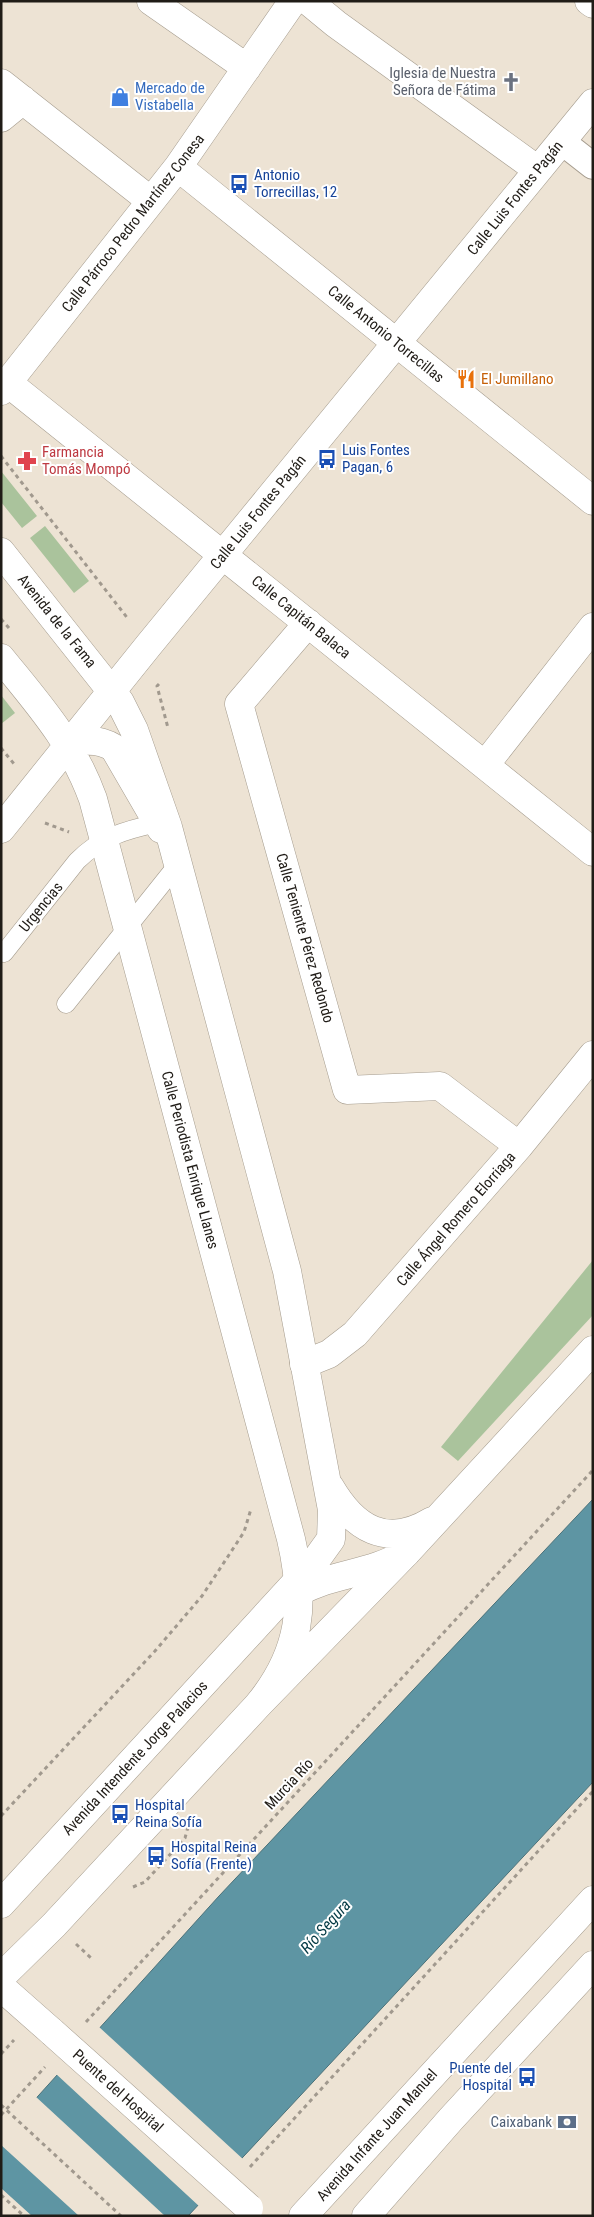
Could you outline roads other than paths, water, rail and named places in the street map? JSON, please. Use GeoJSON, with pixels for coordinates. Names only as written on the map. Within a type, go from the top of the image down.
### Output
{"type":"FeatureCollection","features":[{"type":"Feature","properties":{"kind":"street"},"geometry":{"type":"LineString","coordinates":[[151,1],[247,68]]}},
{"type":"Feature","properties":{"kind":"street","name":"Calle Párroco Pedro Martínez Conesa"},"geometry":{"type":"LineString","coordinates":[[5,387],[178,167],[293,1]]}},
{"type":"Feature","properties":{"kind":"street"},"geometry":{"type":"LineString","coordinates":[[308,1],[336,24],[538,170]]}},
{"type":"Feature","properties":{"kind":"street"},"geometry":{"type":"LineString","coordinates":[[589,1],[593,4]]}},
{"type":"Feature","properties":{"kind":"street"},"geometry":{"type":"LineString","coordinates":[[1,84],[151,201]]}},
{"type":"Feature","properties":{"kind":"street"},"geometry":{"type":"LineString","coordinates":[[1,118],[23,100]]}},
{"type":"Feature","properties":{"kind":"street","name":"Calle Luis Fontes Pagán"},"geometry":{"type":"LineString","coordinates":[[1,829],[112,690],[593,103]]}},
{"type":"Feature","properties":{"kind":"street"},"geometry":{"type":"LineString","coordinates":[[561,141],[593,166]]}},
{"type":"Feature","properties":{"kind":"street","name":"Calle Antonio Torrecillas"},"geometry":{"type":"LineString","coordinates":[[178,167],[593,502]]}},
{"type":"Feature","properties":{"kind":"street","name":"Calle Capitán Balaca"},"geometry":{"type":"LineString","coordinates":[[5,387],[223,555],[593,852]]}},
{"type":"Feature","properties":{"kind":"street","name":"Avenida de la Fama"},"geometry":{"type":"LineString","coordinates":[[1,552],[112,690]]}},
{"type":"Feature","properties":{"kind":"street","name":"Calle Teniente Pérez Redondo"},"geometry":{"type":"LineString","coordinates":[[308,623],[239,704],[348,1090],[440,1086],[520,1146]]}},
{"type":"Feature","properties":{"kind":"street"},"geometry":{"type":"LineString","coordinates":[[485,765],[593,627]]}},
{"type":"Feature","properties":{"kind":"street"},"geometry":{"type":"LineString","coordinates":[[1,658],[68,744],[89,740],[105,743],[114,748],[158,823],[176,859]]}},
{"type":"Feature","properties":{"kind":"street"},"geometry":{"type":"LineString","coordinates":[[112,690],[134,730],[160,802],[176,859],[287,1271],[329,1486]]}},
{"type":"Feature","properties":{"kind":"street","name":"Calle Periodista Enrique Llanes"},"geometry":{"type":"LineString","coordinates":[[68,744],[89,789],[128,927],[291,1539],[299,1585]]}},
{"type":"Feature","properties":{"kind":"street","name":"Calle Ángel Romero Elorriaga"},"geometry":{"type":"LineString","coordinates":[[304,1364],[330,1354],[355,1334],[520,1146],[593,1055]]}},
{"type":"Feature","properties":{"kind":"street","name":"Avenida Intendente Jorge Palacios"},"geometry":{"type":"LineString","coordinates":[[1,1977],[54,1925],[258,1705],[406,1553],[593,1350]]}},
{"type":"Feature","properties":{"kind":"street","name":"Avenida Intendente Jorge Palacios"},"geometry":{"type":"LineString","coordinates":[[3,1902],[270,1612],[299,1585],[331,1539],[333,1524],[329,1486]]}},
{"type":"Feature","properties":{"kind":"street","name":"Avenida Intendente Jorge Palacios"},"geometry":{"type":"LineString","coordinates":[[329,1486],[348,1514],[360,1524],[377,1532],[388,1534],[405,1532],[428,1523],[442,1513]]}},
{"type":"Feature","properties":{"kind":"street","name":"Avenida Intendente Jorge Palacios"},"geometry":{"type":"LineString","coordinates":[[299,1585],[379,1567],[406,1553]]}},
{"type":"Feature","properties":{"kind":"street","name":"Avenida Intendente Jorge Palacios"},"geometry":{"type":"LineString","coordinates":[[258,1705],[276,1682],[290,1651],[298,1622],[299,1585]]}},
{"type":"Feature","properties":{"kind":"street","name":"Avenida Infante Juan Manuel"},"geometry":{"type":"LineString","coordinates":[[303,2216],[593,1900]]}},
{"type":"Feature","properties":{"kind":"street"},"geometry":{"type":"LineString","coordinates":[[366,2216],[390,2205],[451,2118],[593,1965]]}},
{"type":"Feature","properties":{"kind":"street","name":"Puente del Hospital"},"geometry":{"type":"LineString","coordinates":[[1,1987],[253,2212]]}},
{"type":"Feature","properties":{"kind":"lane","name":"Urgencias"},"geometry":{"type":"LineString","coordinates":[[4,953],[80,859],[104,840],[127,830],[158,823]]}},
{"type":"Feature","properties":{"kind":"lane"},"geometry":{"type":"LineString","coordinates":[[66,1004],[128,927],[176,859]]}},
{"type":"Feature","properties":{"kind":"water","name":"Río Segura"},"geometry":{"type":"Polygon","coordinates":[[[593,1499],[593,1782],[188,2216],[1,2216],[1,2137],[219,1896],[593,1499]]]}},
{"type":"Feature","properties":{"kind":"place","name":"Iglesia de Nuestra Señora de Fátima"},"geometry":{"type":"Point","coordinates":[511,82]}},
{"type":"Feature","properties":{"kind":"place","name":"Mercado de Vistabella"},"geometry":{"type":"Point","coordinates":[120,97]}},
{"type":"Feature","properties":{"kind":"place","name":"Antonio Torrecillas, 12"},"geometry":{"type":"Point","coordinates":[239,184]}},
{"type":"Feature","properties":{"kind":"place","name":"El Jumillano"},"geometry":{"type":"Point","coordinates":[466,379]}},
{"type":"Feature","properties":{"kind":"place","name":"Luis Fontes Pagan, 6"},"geometry":{"type":"Point","coordinates":[327,459]}},
{"type":"Feature","properties":{"kind":"place","name":"Farmancia Tomás Mompó"},"geometry":{"type":"Point","coordinates":[27,461]}},
{"type":"Feature","properties":{"kind":"place","name":"Hospital Reina Sofía"},"geometry":{"type":"Point","coordinates":[120,1814]}},
{"type":"Feature","properties":{"kind":"place","name":"Hospital Reina Sofía (Frente)"},"geometry":{"type":"Point","coordinates":[156,1856]}},
{"type":"Feature","properties":{"kind":"place","name":"Puente del Hospital"},"geometry":{"type":"Point","coordinates":[527,2077]}},
{"type":"Feature","properties":{"kind":"place","name":"Caixabank"},"geometry":{"type":"Point","coordinates":[567,2122]}}]}
